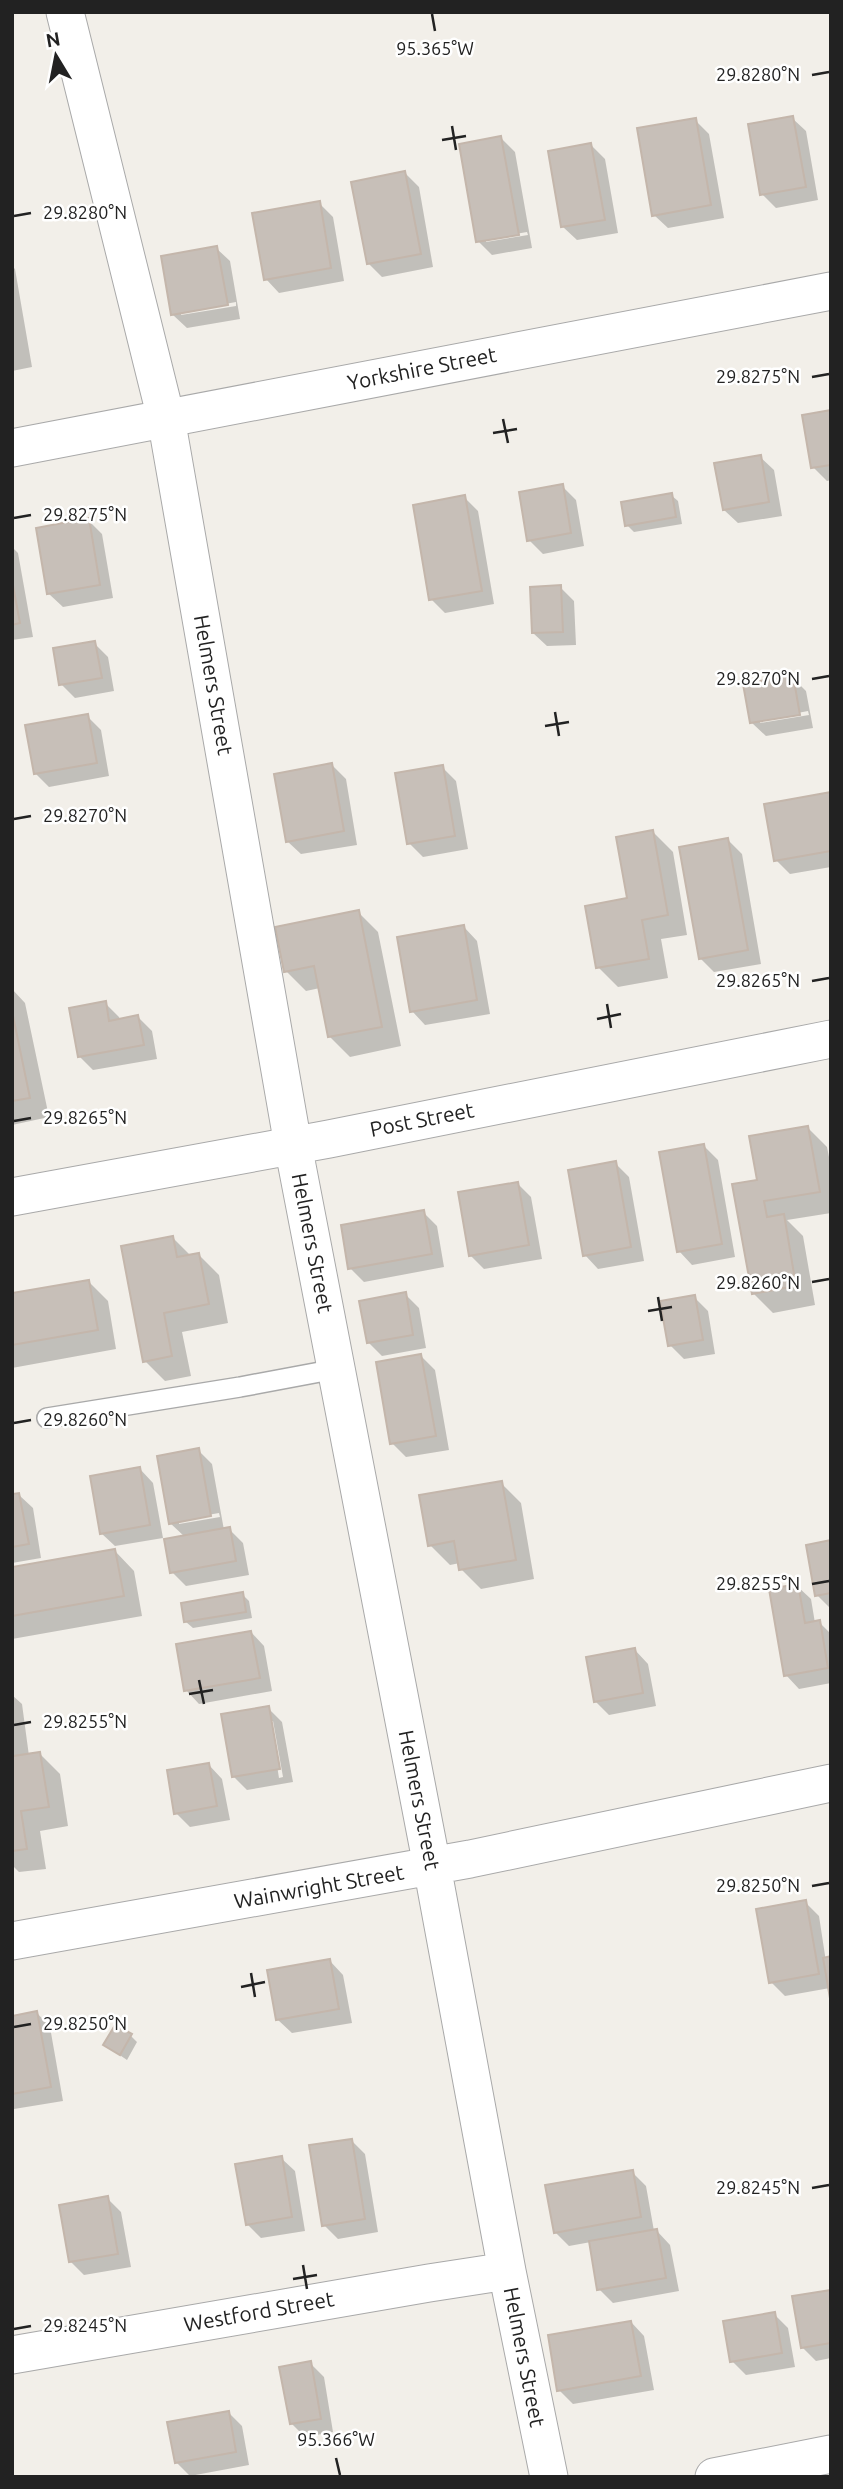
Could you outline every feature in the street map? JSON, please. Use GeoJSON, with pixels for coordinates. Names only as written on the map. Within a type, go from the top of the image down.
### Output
{"type":"FeatureCollection","features":[{"type":"Feature","properties":{"kind":"street","name":"Helmers Street"},"geometry":{"type":"LineString","coordinates":[[65,12],[166,418],[293,1145],[548,2477]]}},
{"type":"Feature","properties":{"kind":"street","name":"Yorkshire Street"},"geometry":{"type":"LineString","coordinates":[[12,448],[831,291]]}},
{"type":"Feature","properties":{"kind":"street","name":"Post Street"},"geometry":{"type":"LineString","coordinates":[[12,1197],[293,1145],[831,1039]]}},
{"type":"Feature","properties":{"kind":"street","name":"Wainwright Street"},"geometry":{"type":"LineString","coordinates":[[12,1941],[432,1866],[831,1783]]}},
{"type":"Feature","properties":{"kind":"street","name":"Westford Street"},"geometry":{"type":"LineString","coordinates":[[12,2355],[507,2271]]}},
{"type":"Feature","properties":{"kind":"street"},"geometry":{"type":"LineString","coordinates":[[714,2477],[831,2454]]}},
{"type":"Feature","properties":{"kind":"lane"},"geometry":{"type":"LineString","coordinates":[[47,1418],[336,1369]]}},
{"type":"Feature","properties":{"kind":"building"},"geometry":{"type":"Polygon","coordinates":[[[793,116],[806,187],[760,195],[748,124],[793,116]]]}},
{"type":"Feature","properties":{"kind":"building"},"geometry":{"type":"Polygon","coordinates":[[[696,118],[711,205],[652,216],[637,128],[696,118]]]}},
{"type":"Feature","properties":{"kind":"building"},"geometry":{"type":"Polygon","coordinates":[[[501,136],[519,235],[476,242],[459,144],[501,136]]]}},
{"type":"Feature","properties":{"kind":"building"},"geometry":{"type":"Polygon","coordinates":[[[591,143],[605,220],[561,227],[548,151],[591,143]]]}},
{"type":"Feature","properties":{"kind":"building"},"geometry":{"type":"Polygon","coordinates":[[[405,171],[421,254],[367,264],[351,182],[405,171]]]}},
{"type":"Feature","properties":{"kind":"building"},"geometry":{"type":"Polygon","coordinates":[[[320,201],[331,268],[264,280],[252,213],[320,201]]]}},
{"type":"Feature","properties":{"kind":"building"},"geometry":{"type":"Polygon","coordinates":[[[217,246],[228,305],[171,315],[161,256],[217,246]]]}},
{"type":"Feature","properties":{"kind":"building"},"geometry":{"type":"Polygon","coordinates":[[[831,410],[831,465],[811,468],[802,415],[831,410]]]}},
{"type":"Feature","properties":{"kind":"building"},"geometry":{"type":"Polygon","coordinates":[[[761,455],[769,502],[723,510],[714,463],[761,455]]]}},
{"type":"Feature","properties":{"kind":"building"},"geometry":{"type":"Polygon","coordinates":[[[563,484],[571,533],[527,541],[519,492],[563,484]]]}},
{"type":"Feature","properties":{"kind":"building"},"geometry":{"type":"Polygon","coordinates":[[[672,493],[676,517],[625,526],[621,502],[672,493]]]}},
{"type":"Feature","properties":{"kind":"building"},"geometry":{"type":"Polygon","coordinates":[[[465,495],[482,591],[429,600],[413,505],[465,495]]]}},
{"type":"Feature","properties":{"kind":"building"},"geometry":{"type":"Polygon","coordinates":[[[89,518],[100,585],[47,594],[36,528],[89,518]]]}},
{"type":"Feature","properties":{"kind":"building"},"geometry":{"type":"Polygon","coordinates":[[[12,580],[20,623],[12,625],[12,580]]]}},
{"type":"Feature","properties":{"kind":"building"},"geometry":{"type":"Polygon","coordinates":[[[561,585],[563,632],[532,633],[530,587],[561,585]]]}},
{"type":"Feature","properties":{"kind":"building"},"geometry":{"type":"Polygon","coordinates":[[[95,641],[102,678],[59,685],[53,648],[95,641]]]}},
{"type":"Feature","properties":{"kind":"building"},"geometry":{"type":"Polygon","coordinates":[[[793,675],[800,715],[750,723],[743,684],[793,675]]]}},
{"type":"Feature","properties":{"kind":"building"},"geometry":{"type":"Polygon","coordinates":[[[88,714],[97,763],[34,774],[25,725],[88,714]]]}},
{"type":"Feature","properties":{"kind":"building"},"geometry":{"type":"Polygon","coordinates":[[[332,763],[344,831],[286,842],[274,774],[332,763]]]}},
{"type":"Feature","properties":{"kind":"building"},"geometry":{"type":"Polygon","coordinates":[[[443,765],[455,836],[407,844],[395,773],[443,765]]]}},
{"type":"Feature","properties":{"kind":"building"},"geometry":{"type":"Polygon","coordinates":[[[831,792],[831,851],[774,861],[764,804],[831,792]]]}},
{"type":"Feature","properties":{"kind":"building"},"geometry":{"type":"Polygon","coordinates":[[[653,830],[668,915],[642,920],[649,959],[596,968],[585,906],[627,898],[616,837],[653,830]]]}},
{"type":"Feature","properties":{"kind":"building"},"geometry":{"type":"Polygon","coordinates":[[[728,838],[748,950],[699,959],[679,847],[728,838]]]}},
{"type":"Feature","properties":{"kind":"building"},"geometry":{"type":"Polygon","coordinates":[[[359,910],[382,1027],[328,1037],[314,966],[284,972],[275,927],[359,910]]]}},
{"type":"Feature","properties":{"kind":"building"},"geometry":{"type":"Polygon","coordinates":[[[464,925],[477,1000],[410,1012],[397,937],[464,925]]]}},
{"type":"Feature","properties":{"kind":"building"},"geometry":{"type":"Polygon","coordinates":[[[106,1001],[109,1021],[138,1015],[144,1045],[78,1057],[69,1008],[106,1001]]]}},
{"type":"Feature","properties":{"kind":"building"},"geometry":{"type":"Polygon","coordinates":[[[12,1011],[30,1098],[12,1101],[12,1011]]]}},
{"type":"Feature","properties":{"kind":"building"},"geometry":{"type":"Polygon","coordinates":[[[808,1126],[820,1192],[764,1201],[767,1217],[784,1214],[796,1286],[752,1294],[732,1184],[757,1180],[749,1136],[808,1126]]]}},
{"type":"Feature","properties":{"kind":"building"},"geometry":{"type":"Polygon","coordinates":[[[704,1144],[722,1244],[677,1252],[659,1152],[704,1144]]]}},
{"type":"Feature","properties":{"kind":"building"},"geometry":{"type":"Polygon","coordinates":[[[616,1161],[631,1247],[583,1256],[568,1170],[616,1161]]]}},
{"type":"Feature","properties":{"kind":"building"},"geometry":{"type":"Polygon","coordinates":[[[518,1182],[529,1245],[469,1256],[458,1192],[518,1182]]]}},
{"type":"Feature","properties":{"kind":"building"},"geometry":{"type":"Polygon","coordinates":[[[424,1210],[432,1254],[348,1269],[341,1225],[424,1210]]]}},
{"type":"Feature","properties":{"kind":"building"},"geometry":{"type":"Polygon","coordinates":[[[173,1236],[177,1257],[199,1253],[209,1304],[164,1313],[172,1356],[143,1362],[121,1246],[173,1236]]]}},
{"type":"Feature","properties":{"kind":"building"},"geometry":{"type":"Polygon","coordinates":[[[89,1280],[98,1330],[12,1345],[12,1293],[89,1280]]]}},
{"type":"Feature","properties":{"kind":"building"},"geometry":{"type":"Polygon","coordinates":[[[406,1292],[413,1335],[367,1343],[359,1301],[406,1292]]]}},
{"type":"Feature","properties":{"kind":"building"},"geometry":{"type":"Polygon","coordinates":[[[695,1295],[703,1340],[668,1346],[660,1301],[695,1295]]]}},
{"type":"Feature","properties":{"kind":"building"},"geometry":{"type":"Polygon","coordinates":[[[421,1354],[436,1436],[390,1444],[376,1362],[421,1354]]]}},
{"type":"Feature","properties":{"kind":"building"},"geometry":{"type":"Polygon","coordinates":[[[199,1448],[211,1516],[169,1524],[157,1456],[199,1448]]]}},
{"type":"Feature","properties":{"kind":"building"},"geometry":{"type":"Polygon","coordinates":[[[140,1467],[150,1525],[100,1534],[90,1476],[140,1467]]]}},
{"type":"Feature","properties":{"kind":"building"},"geometry":{"type":"Polygon","coordinates":[[[502,1481],[516,1560],[459,1570],[454,1541],[428,1546],[419,1495],[502,1481]]]}},
{"type":"Feature","properties":{"kind":"building"},"geometry":{"type":"Polygon","coordinates":[[[19,1493],[29,1544],[12,1547],[12,1494],[19,1493]]]}},
{"type":"Feature","properties":{"kind":"building"},"geometry":{"type":"Polygon","coordinates":[[[230,1527],[236,1561],[170,1573],[164,1539],[230,1527]]]}},
{"type":"Feature","properties":{"kind":"building"},"geometry":{"type":"Polygon","coordinates":[[[831,1540],[831,1593],[815,1596],[806,1545],[831,1540]]]}},
{"type":"Feature","properties":{"kind":"building"},"geometry":{"type":"Polygon","coordinates":[[[115,1549],[124,1596],[12,1616],[12,1567],[115,1549]]]}},
{"type":"Feature","properties":{"kind":"building"},"geometry":{"type":"Polygon","coordinates":[[[798,1584],[805,1623],[820,1620],[828,1668],[784,1676],[769,1589],[798,1584]]]}},
{"type":"Feature","properties":{"kind":"building"},"geometry":{"type":"Polygon","coordinates":[[[243,1592],[246,1612],[184,1622],[181,1603],[243,1592]]]}},
{"type":"Feature","properties":{"kind":"building"},"geometry":{"type":"Polygon","coordinates":[[[251,1631],[260,1678],[184,1691],[176,1644],[251,1631]]]}},
{"type":"Feature","properties":{"kind":"building"},"geometry":{"type":"Polygon","coordinates":[[[635,1648],[643,1693],[594,1702],[586,1657],[635,1648]]]}},
{"type":"Feature","properties":{"kind":"building"},"geometry":{"type":"Polygon","coordinates":[[[269,1706],[280,1769],[232,1777],[221,1714],[269,1706]]]}},
{"type":"Feature","properties":{"kind":"building"},"geometry":{"type":"Polygon","coordinates":[[[12,1749],[13,1756],[40,1752],[49,1807],[21,1811],[27,1849],[12,1851],[12,1749]]]}},
{"type":"Feature","properties":{"kind":"building"},"geometry":{"type":"Polygon","coordinates":[[[209,1763],[217,1806],[174,1814],[167,1770],[209,1763]]]}},
{"type":"Feature","properties":{"kind":"building"},"geometry":{"type":"Polygon","coordinates":[[[806,1900],[819,1974],[769,1983],[756,1909],[806,1900]]]}},
{"type":"Feature","properties":{"kind":"building"},"geometry":{"type":"Polygon","coordinates":[[[831,1956],[831,2004],[823,1958],[831,1956]]]}},
{"type":"Feature","properties":{"kind":"building"},"geometry":{"type":"Polygon","coordinates":[[[330,1959],[339,2009],[276,2020],[267,1970],[330,1959]]]}},
{"type":"Feature","properties":{"kind":"building"},"geometry":{"type":"Polygon","coordinates":[[[37,2011],[51,2087],[12,2094],[12,2016],[37,2011]]]}},
{"type":"Feature","properties":{"kind":"building"},"geometry":{"type":"Polygon","coordinates":[[[115,2025],[132,2034],[120,2055],[103,2045],[115,2025]]]}},
{"type":"Feature","properties":{"kind":"building"},"geometry":{"type":"Polygon","coordinates":[[[352,2139],[365,2219],[322,2226],[309,2145],[352,2139]]]}},
{"type":"Feature","properties":{"kind":"building"},"geometry":{"type":"Polygon","coordinates":[[[282,2156],[292,2217],[246,2225],[235,2164],[282,2156]]]}},
{"type":"Feature","properties":{"kind":"building"},"geometry":{"type":"Polygon","coordinates":[[[633,2170],[641,2217],[554,2233],[545,2185],[633,2170]]]}},
{"type":"Feature","properties":{"kind":"building"},"geometry":{"type":"Polygon","coordinates":[[[108,2196],[118,2254],[69,2262],[59,2205],[108,2196]]]}},
{"type":"Feature","properties":{"kind":"building"},"geometry":{"type":"Polygon","coordinates":[[[657,2229],[666,2278],[597,2290],[589,2241],[657,2229]]]}},
{"type":"Feature","properties":{"kind":"building"},"geometry":{"type":"Polygon","coordinates":[[[831,2290],[831,2343],[801,2348],[792,2296],[831,2290]]]}},
{"type":"Feature","properties":{"kind":"building"},"geometry":{"type":"Polygon","coordinates":[[[775,2312],[782,2353],[730,2362],[723,2321],[775,2312]]]}},
{"type":"Feature","properties":{"kind":"building"},"geometry":{"type":"Polygon","coordinates":[[[631,2321],[641,2376],[557,2391],[548,2335],[631,2321]]]}},
{"type":"Feature","properties":{"kind":"building"},"geometry":{"type":"Polygon","coordinates":[[[311,2361],[321,2419],[290,2424],[279,2367],[311,2361]]]}},
{"type":"Feature","properties":{"kind":"building"},"geometry":{"type":"Polygon","coordinates":[[[229,2411],[236,2452],[175,2463],[167,2422],[229,2411]]]}}]}
